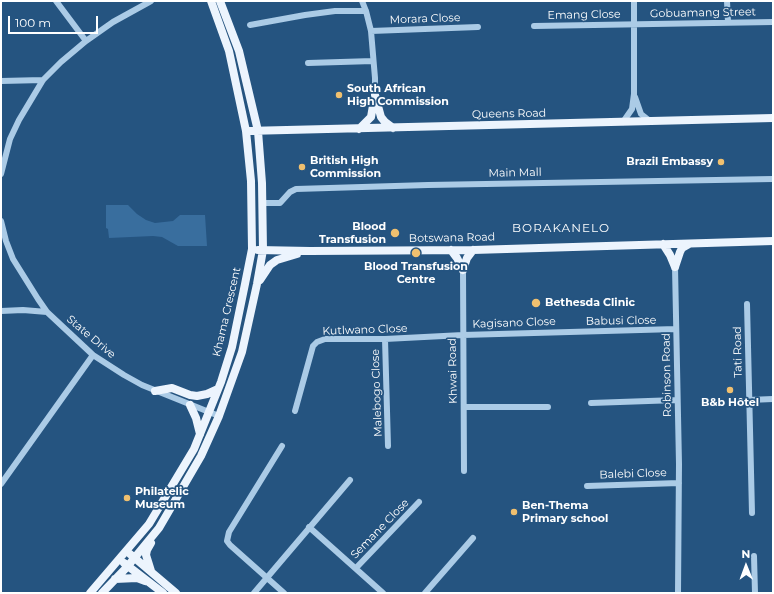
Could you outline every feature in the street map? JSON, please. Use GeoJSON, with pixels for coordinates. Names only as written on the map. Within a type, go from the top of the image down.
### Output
{"type":"FeatureCollection","features":[{"type":"Feature","properties":{"kind":"main road","name":"Khama Crescent"},"geometry":{"type":"LineString","coordinates":[[90,593],[149,524],[194,449],[218,389],[232,347],[252,250],[251,181],[246,131],[229,51],[211,1]]}},
{"type":"Feature","properties":{"kind":"main road","name":"Khama Crescent"},"geometry":{"type":"LineString","coordinates":[[102,593],[135,558],[159,528],[201,456],[220,416],[242,352],[257,284],[263,250],[258,130],[239,50],[220,1]]}},
{"type":"Feature","properties":{"kind":"main road"},"geometry":{"type":"LineString","coordinates":[[375,95],[381,117],[393,128]]}},
{"type":"Feature","properties":{"kind":"main road"},"geometry":{"type":"LineString","coordinates":[[359,129],[371,117],[375,95]]}},
{"type":"Feature","properties":{"kind":"main road","name":"Queens Road"},"geometry":{"type":"LineString","coordinates":[[246,131],[773,118]]}},
{"type":"Feature","properties":{"kind":"main road","name":"Botswana Road"},"geometry":{"type":"LineString","coordinates":[[252,250],[473,250],[773,241]]}},
{"type":"Feature","properties":{"kind":"main road"},"geometry":{"type":"LineString","coordinates":[[663,244],[675,267]]}},
{"type":"Feature","properties":{"kind":"main road"},"geometry":{"type":"LineString","coordinates":[[675,267],[680,252],[690,244]]}},
{"type":"Feature","properties":{"kind":"main road"},"geometry":{"type":"LineString","coordinates":[[451,250],[463,270]]}},
{"type":"Feature","properties":{"kind":"main road"},"geometry":{"type":"LineString","coordinates":[[463,270],[467,258],[473,250]]}},
{"type":"Feature","properties":{"kind":"main road"},"geometry":{"type":"LineString","coordinates":[[257,284],[270,265],[274,262],[303,251]]}},
{"type":"Feature","properties":{"kind":"main road"},"geometry":{"type":"LineString","coordinates":[[155,391],[172,388],[197,396],[207,394],[218,389]]}},
{"type":"Feature","properties":{"kind":"main road"},"geometry":{"type":"LineString","coordinates":[[190,405],[196,418],[200,435]]}},
{"type":"Feature","properties":{"kind":"main road"},"geometry":{"type":"LineString","coordinates":[[152,572],[147,560],[147,550],[159,528]]}},
{"type":"Feature","properties":{"kind":"main road"},"geometry":{"type":"LineString","coordinates":[[127,551],[176,593]]}},
{"type":"Feature","properties":{"kind":"main road"},"geometry":{"type":"LineString","coordinates":[[119,560],[163,593]]}},
{"type":"Feature","properties":{"kind":"main road"},"geometry":{"type":"LineString","coordinates":[[115,579],[137,578],[151,583]]}},
{"type":"Feature","properties":{"kind":"street"},"geometry":{"type":"LineString","coordinates":[[56,1],[86,41]]}},
{"type":"Feature","properties":{"kind":"street"},"geometry":{"type":"LineString","coordinates":[[1,174],[10,139],[43,80],[61,62],[86,41],[113,22],[150,1]]}},
{"type":"Feature","properties":{"kind":"street"},"geometry":{"type":"LineString","coordinates":[[362,1],[371,31],[375,95]]}},
{"type":"Feature","properties":{"kind":"street"},"geometry":{"type":"LineString","coordinates":[[623,122],[632,109],[634,94],[634,1]]}},
{"type":"Feature","properties":{"kind":"street"},"geometry":{"type":"LineString","coordinates":[[727,1],[728,22]]}},
{"type":"Feature","properties":{"kind":"street"},"geometry":{"type":"LineString","coordinates":[[250,26],[305,15],[335,11],[366,11]]}},
{"type":"Feature","properties":{"kind":"street","name":"Gobuamang Street"},"geometry":{"type":"LineString","coordinates":[[634,24],[773,22]]}},
{"type":"Feature","properties":{"kind":"street","name":"Emang Close"},"geometry":{"type":"LineString","coordinates":[[534,26],[634,24]]}},
{"type":"Feature","properties":{"kind":"street","name":"Morara Close"},"geometry":{"type":"LineString","coordinates":[[371,31],[478,26]]}},
{"type":"Feature","properties":{"kind":"street"},"geometry":{"type":"LineString","coordinates":[[308,63],[373,61]]}},
{"type":"Feature","properties":{"kind":"street"},"geometry":{"type":"LineString","coordinates":[[1,81],[43,80]]}},
{"type":"Feature","properties":{"kind":"street"},"geometry":{"type":"LineString","coordinates":[[634,94],[643,117],[650,121]]}},
{"type":"Feature","properties":{"kind":"street","name":"Main Mall"},"geometry":{"type":"LineString","coordinates":[[262,203],[280,203],[290,192],[296,189],[428,185],[773,179]]}},
{"type":"Feature","properties":{"kind":"street","name":"State Drive"},"geometry":{"type":"LineString","coordinates":[[1,221],[6,241],[13,259],[24,279],[47,312],[94,355],[124,376],[155,391],[220,416]]}},
{"type":"Feature","properties":{"kind":"street","name":"Robinson Road"},"geometry":{"type":"LineString","coordinates":[[675,267],[679,483],[678,593]]}},
{"type":"Feature","properties":{"kind":"street","name":"Khwai Road"},"geometry":{"type":"LineString","coordinates":[[463,270],[464,471]]}},
{"type":"Feature","properties":{"kind":"street","name":"Tati Road"},"geometry":{"type":"LineString","coordinates":[[746,304],[752,513]]}},
{"type":"Feature","properties":{"kind":"street"},"geometry":{"type":"LineString","coordinates":[[1,311],[24,310],[47,312]]}},
{"type":"Feature","properties":{"kind":"street","name":"Babusi Close"},"geometry":{"type":"LineString","coordinates":[[566,332],[676,329]]}},
{"type":"Feature","properties":{"kind":"street","name":"Kagisano Close"},"geometry":{"type":"LineString","coordinates":[[463,335],[566,332]]}},
{"type":"Feature","properties":{"kind":"street","name":"Kutlwano Close"},"geometry":{"type":"LineString","coordinates":[[295,411],[313,346],[317,342],[325,339],[385,339],[463,335]]}},
{"type":"Feature","properties":{"kind":"street","name":"Malebogo Close"},"geometry":{"type":"LineString","coordinates":[[385,339],[388,446]]}},
{"type":"Feature","properties":{"kind":"street"},"geometry":{"type":"LineString","coordinates":[[1,484],[94,355]]}},
{"type":"Feature","properties":{"kind":"street"},"geometry":{"type":"LineString","coordinates":[[591,403],[677,400]]}},
{"type":"Feature","properties":{"kind":"street"},"geometry":{"type":"LineString","coordinates":[[749,400],[773,400]]}},
{"type":"Feature","properties":{"kind":"street"},"geometry":{"type":"LineString","coordinates":[[464,407],[548,407]]}},
{"type":"Feature","properties":{"kind":"street"},"geometry":{"type":"LineString","coordinates":[[282,446],[229,532],[227,541],[284,593]]}},
{"type":"Feature","properties":{"kind":"street"},"geometry":{"type":"LineString","coordinates":[[254,593],[350,480]]}},
{"type":"Feature","properties":{"kind":"street","name":"Balebi Close"},"geometry":{"type":"LineString","coordinates":[[587,486],[679,483]]}},
{"type":"Feature","properties":{"kind":"street","name":"Semane Close"},"geometry":{"type":"LineString","coordinates":[[356,568],[419,502]]}},
{"type":"Feature","properties":{"kind":"street"},"geometry":{"type":"LineString","coordinates":[[309,527],[383,593]]}},
{"type":"Feature","properties":{"kind":"street"},"geometry":{"type":"LineString","coordinates":[[425,593],[473,538]]}},
{"type":"Feature","properties":{"kind":"street"},"geometry":{"type":"LineString","coordinates":[[754,556],[755,593]]}},
{"type":"Feature","properties":{"kind":"shaded area"},"geometry":{"type":"Polygon","coordinates":[[[106,205],[128,205],[146,220],[155,223],[173,221],[180,215],[205,215],[207,246],[178,246],[162,237],[153,236],[109,238],[108,229],[106,228],[106,205]]]}},
{"type":"Feature","properties":{"kind":"place","name":"South African High Commission"},"geometry":{"type":"Point","coordinates":[339,95]}},
{"type":"Feature","properties":{"kind":"place","name":"Brazil Embassy"},"geometry":{"type":"Point","coordinates":[721,162]}},
{"type":"Feature","properties":{"kind":"place","name":"British High Commission"},"geometry":{"type":"Point","coordinates":[302,167]}},
{"type":"Feature","properties":{"kind":"place","name":"Blood Transfusion"},"geometry":{"type":"Point","coordinates":[395,233]}},
{"type":"Feature","properties":{"kind":"place","name":"Blood Transfusion Centre"},"geometry":{"type":"Point","coordinates":[416,253]}},
{"type":"Feature","properties":{"kind":"place","name":"Bethesda Clinic"},"geometry":{"type":"Point","coordinates":[536,303]}},
{"type":"Feature","properties":{"kind":"place","name":"B&b Hôtel"},"geometry":{"type":"Point","coordinates":[730,390]}},
{"type":"Feature","properties":{"kind":"place","name":"Philatelic Museum"},"geometry":{"type":"Point","coordinates":[127,498]}},
{"type":"Feature","properties":{"kind":"place","name":"Ben-Thema Primary school"},"geometry":{"type":"Point","coordinates":[514,512]}},
{"type":"Feature","properties":{"kind":"district","name":"BORAKANELO"},"geometry":{"type":"Point","coordinates":[561,228]}}]}
